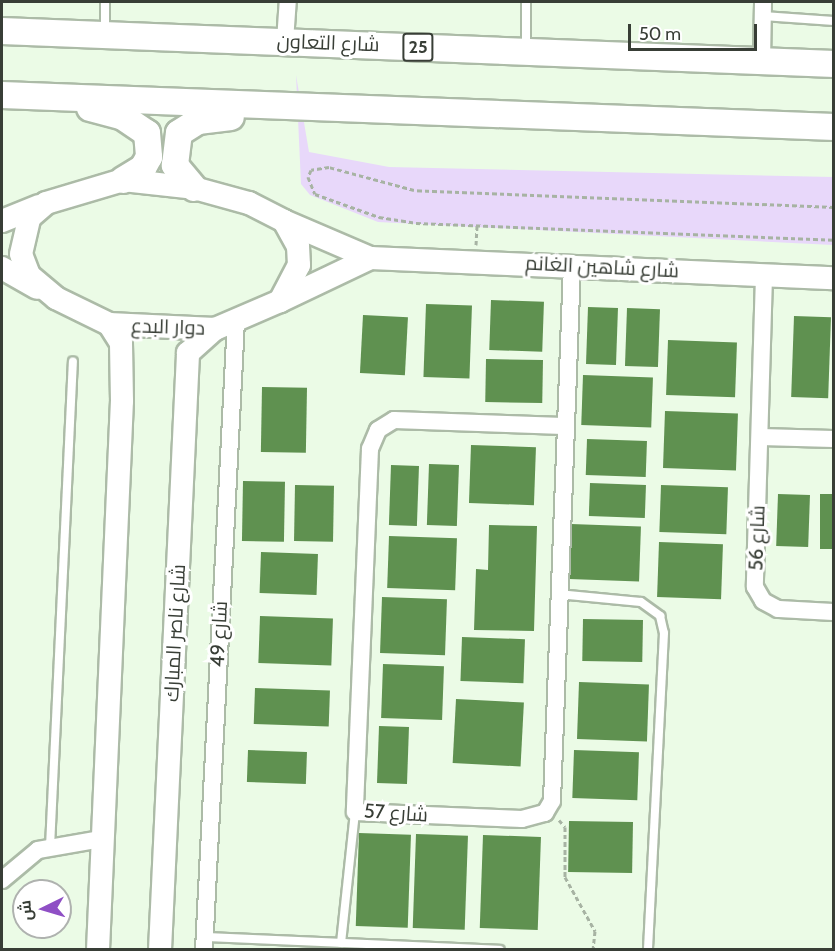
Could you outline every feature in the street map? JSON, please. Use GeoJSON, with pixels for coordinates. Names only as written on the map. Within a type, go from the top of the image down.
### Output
{"type":"FeatureCollection","features":[{"type":"Feature","properties":{"kind":"main road","name":"شارع التعاون"},"geometry":{"type":"LineString","coordinates":[[2,31],[834,64]]}},
{"type":"Feature","properties":{"kind":"main road"},"geometry":{"type":"LineString","coordinates":[[2,95],[834,127]]}},
{"type":"Feature","properties":{"kind":"main road"},"geometry":{"type":"LineString","coordinates":[[46,96],[123,117],[147,133],[149,157],[143,168],[123,180]]}},
{"type":"Feature","properties":{"kind":"main road"},"geometry":{"type":"LineString","coordinates":[[194,188],[174,156],[174,143],[186,125],[300,108]]}},
{"type":"Feature","properties":{"kind":"street"},"geometry":{"type":"LineString","coordinates":[[285,41],[288,2]]}},
{"type":"Feature","properties":{"kind":"street"},"geometry":{"type":"LineString","coordinates":[[762,61],[763,9]]}},
{"type":"Feature","properties":{"kind":"street"},"geometry":{"type":"LineString","coordinates":[[2,222],[46,203],[123,180],[194,188],[249,203],[284,221],[298,246],[299,265],[280,301]]}},
{"type":"Feature","properties":{"kind":"street","name":"دوار البدع"},"geometry":{"type":"LineString","coordinates":[[46,203],[29,218],[21,254],[29,275],[56,298],[109,324],[215,329],[280,301]]}},
{"type":"Feature","properties":{"kind":"street","name":"شارع شاهين الغانم"},"geometry":{"type":"LineString","coordinates":[[284,221],[370,258],[834,278]]}},
{"type":"Feature","properties":{"kind":"street","name":"شارع شاهين الغانم"},"geometry":{"type":"LineString","coordinates":[[280,301],[370,258]]}},
{"type":"Feature","properties":{"kind":"street"},"geometry":{"type":"LineString","coordinates":[[548,808],[563,426],[572,265]]}},
{"type":"Feature","properties":{"kind":"street"},"geometry":{"type":"LineString","coordinates":[[2,268],[56,298]]}},
{"type":"Feature","properties":{"kind":"street","name":"شارع 56"},"geometry":{"type":"LineString","coordinates":[[764,276],[755,587],[762,601],[778,609],[834,612]]}},
{"type":"Feature","properties":{"kind":"street","name":"شارع 49"},"geometry":{"type":"LineString","coordinates":[[204,943],[236,320]]}},
{"type":"Feature","properties":{"kind":"street"},"geometry":{"type":"LineString","coordinates":[[98,950],[101,839],[122,401],[121,343],[109,324]]}},
{"type":"Feature","properties":{"kind":"street","name":"شارع ناصر المبارك"},"geometry":{"type":"LineString","coordinates":[[160,950],[188,353],[215,329]]}},
{"type":"Feature","properties":{"kind":"street","name":"شارع 57"},"geometry":{"type":"LineString","coordinates":[[548,808],[522,819],[355,812],[370,449],[378,430],[394,420],[563,426]]}},
{"type":"Feature","properties":{"kind":"street"},"geometry":{"type":"LineString","coordinates":[[760,437],[834,439]]}},
{"type":"Feature","properties":{"kind":"street"},"geometry":{"type":"LineString","coordinates":[[2,880],[50,847],[101,839]]}},
{"type":"Feature","properties":{"kind":"lane"},"geometry":{"type":"LineString","coordinates":[[105,2],[105,34]]}},
{"type":"Feature","properties":{"kind":"lane"},"geometry":{"type":"LineString","coordinates":[[526,2],[526,51]]}},
{"type":"Feature","properties":{"kind":"lane"},"geometry":{"type":"LineString","coordinates":[[763,9],[834,21]]}},
{"type":"Feature","properties":{"kind":"lane"},"geometry":{"type":"LineString","coordinates":[[50,847],[73,362]]}},
{"type":"Feature","properties":{"kind":"lane"},"geometry":{"type":"LineString","coordinates":[[558,594],[641,602],[660,616],[664,633],[648,950]]}},
{"type":"Feature","properties":{"kind":"lane"},"geometry":{"type":"LineString","coordinates":[[341,943],[355,812]]}},
{"type":"Feature","properties":{"kind":"lane"},"geometry":{"type":"LineString","coordinates":[[204,943],[341,943],[500,950]]}},
{"type":"Feature","properties":{"kind":"path"},"geometry":{"type":"LineString","coordinates":[[834,207],[414,190],[329,167],[311,170],[308,177],[315,194],[379,217],[416,223],[834,240]]}},
{"type":"Feature","properties":{"kind":"path"},"geometry":{"type":"LineString","coordinates":[[548,808],[565,827],[565,877],[595,931],[594,950]]}},
{"type":"Feature","properties":{"kind":"shaded area"},"geometry":{"type":"Polygon","coordinates":[[[296,75],[309,152],[389,167],[833,177],[833,245],[378,222],[310,195],[301,184],[296,75]]]}},
{"type":"Feature","properties":{"kind":"building"},"geometry":{"type":"Polygon","coordinates":[[[491,300],[544,302],[542,352],[489,350],[491,300]]]}},
{"type":"Feature","properties":{"kind":"building"},"geometry":{"type":"Polygon","coordinates":[[[426,304],[472,306],[469,379],[423,377],[426,304]]]}},
{"type":"Feature","properties":{"kind":"building"},"geometry":{"type":"Polygon","coordinates":[[[588,307],[618,308],[616,365],[586,364],[588,307]]]}},
{"type":"Feature","properties":{"kind":"building"},"geometry":{"type":"Polygon","coordinates":[[[627,308],[660,309],[658,367],[625,366],[627,308]]]}},
{"type":"Feature","properties":{"kind":"building"},"geometry":{"type":"Polygon","coordinates":[[[363,315],[408,317],[405,375],[360,373],[363,315]]]}},
{"type":"Feature","properties":{"kind":"building"},"geometry":{"type":"Polygon","coordinates":[[[794,316],[831,317],[828,398],[791,397],[794,316]]]}},
{"type":"Feature","properties":{"kind":"building"},"geometry":{"type":"Polygon","coordinates":[[[668,340],[737,342],[735,397],[666,395],[668,340]]]}},
{"type":"Feature","properties":{"kind":"building"},"geometry":{"type":"Polygon","coordinates":[[[486,359],[543,360],[542,403],[485,402],[486,359]]]}},
{"type":"Feature","properties":{"kind":"building"},"geometry":{"type":"Polygon","coordinates":[[[583,375],[653,377],[651,427],[581,425],[583,375]]]}},
{"type":"Feature","properties":{"kind":"building"},"geometry":{"type":"Polygon","coordinates":[[[262,387],[307,388],[306,453],[261,452],[262,387]]]}},
{"type":"Feature","properties":{"kind":"building"},"geometry":{"type":"Polygon","coordinates":[[[665,411],[738,414],[736,471],[663,468],[665,411]]]}},
{"type":"Feature","properties":{"kind":"building"},"geometry":{"type":"Polygon","coordinates":[[[587,439],[647,441],[646,477],[586,475],[587,439]]]}},
{"type":"Feature","properties":{"kind":"building"},"geometry":{"type":"Polygon","coordinates":[[[471,445],[536,447],[534,505],[469,503],[471,445]]]}},
{"type":"Feature","properties":{"kind":"building"},"geometry":{"type":"Polygon","coordinates":[[[429,464],[459,465],[457,526],[427,525],[429,464]]]}},
{"type":"Feature","properties":{"kind":"building"},"geometry":{"type":"Polygon","coordinates":[[[391,465],[419,466],[417,526],[389,525],[391,465]]]}},
{"type":"Feature","properties":{"kind":"building"},"geometry":{"type":"Polygon","coordinates":[[[243,481],[285,482],[284,542],[242,541],[243,481]]]}},
{"type":"Feature","properties":{"kind":"building"},"geometry":{"type":"Polygon","coordinates":[[[590,483],[646,485],[645,518],[589,516],[590,483]]]}},
{"type":"Feature","properties":{"kind":"building"},"geometry":{"type":"Polygon","coordinates":[[[295,485],[334,486],[333,542],[294,541],[295,485]]]}},
{"type":"Feature","properties":{"kind":"building"},"geometry":{"type":"Polygon","coordinates":[[[661,485],[728,487],[726,534],[659,532],[661,485]]]}},
{"type":"Feature","properties":{"kind":"building"},"geometry":{"type":"Polygon","coordinates":[[[778,494],[810,495],[808,547],[776,546],[778,494]]]}},
{"type":"Feature","properties":{"kind":"building"},"geometry":{"type":"Polygon","coordinates":[[[820,494],[834,494],[834,549],[820,549],[820,494]]]}},
{"type":"Feature","properties":{"kind":"building"},"geometry":{"type":"Polygon","coordinates":[[[571,524],[641,526],[639,581],[569,579],[571,524]]]}},
{"type":"Feature","properties":{"kind":"building"},"geometry":{"type":"Polygon","coordinates":[[[489,525],[537,526],[534,631],[474,630],[476,569],[488,570],[489,525]]]}},
{"type":"Feature","properties":{"kind":"building"},"geometry":{"type":"Polygon","coordinates":[[[389,536],[457,538],[455,590],[387,588],[389,536]]]}},
{"type":"Feature","properties":{"kind":"building"},"geometry":{"type":"Polygon","coordinates":[[[659,542],[723,544],[721,599],[657,597],[659,542]]]}},
{"type":"Feature","properties":{"kind":"building"},"geometry":{"type":"Polygon","coordinates":[[[261,552],[318,554],[317,595],[260,593],[261,552]]]}},
{"type":"Feature","properties":{"kind":"building"},"geometry":{"type":"Polygon","coordinates":[[[382,597],[447,599],[445,655],[380,653],[382,597]]]}},
{"type":"Feature","properties":{"kind":"building"},"geometry":{"type":"Polygon","coordinates":[[[260,616],[333,619],[331,666],[258,663],[260,616]]]}},
{"type":"Feature","properties":{"kind":"building"},"geometry":{"type":"Polygon","coordinates":[[[583,619],[643,620],[642,662],[582,661],[583,619]]]}},
{"type":"Feature","properties":{"kind":"building"},"geometry":{"type":"Polygon","coordinates":[[[462,637],[525,639],[523,683],[460,681],[462,637]]]}},
{"type":"Feature","properties":{"kind":"building"},"geometry":{"type":"Polygon","coordinates":[[[383,664],[444,666],[442,720],[381,718],[383,664]]]}},
{"type":"Feature","properties":{"kind":"building"},"geometry":{"type":"Polygon","coordinates":[[[579,682],[649,684],[647,741],[577,739],[579,682]]]}},
{"type":"Feature","properties":{"kind":"building"},"geometry":{"type":"Polygon","coordinates":[[[255,688],[330,691],[329,727],[254,724],[255,688]]]}},
{"type":"Feature","properties":{"kind":"building"},"geometry":{"type":"Polygon","coordinates":[[[456,699],[524,703],[521,766],[453,763],[456,699]]]}},
{"type":"Feature","properties":{"kind":"building"},"geometry":{"type":"Polygon","coordinates":[[[379,726],[409,727],[407,784],[377,783],[379,726]]]}},
{"type":"Feature","properties":{"kind":"building"},"geometry":{"type":"Polygon","coordinates":[[[248,750],[307,752],[306,784],[247,782],[248,750]]]}},
{"type":"Feature","properties":{"kind":"building"},"geometry":{"type":"Polygon","coordinates":[[[574,750],[639,752],[637,800],[572,798],[574,750]]]}},
{"type":"Feature","properties":{"kind":"building"},"geometry":{"type":"Polygon","coordinates":[[[569,821],[633,822],[632,873],[568,872],[569,821]]]}},
{"type":"Feature","properties":{"kind":"building"},"geometry":{"type":"Polygon","coordinates":[[[359,833],[411,835],[408,928],[356,926],[359,833]]]}},
{"type":"Feature","properties":{"kind":"building"},"geometry":{"type":"Polygon","coordinates":[[[416,834],[468,836],[465,930],[413,928],[416,834]]]}},
{"type":"Feature","properties":{"kind":"building"},"geometry":{"type":"Polygon","coordinates":[[[483,835],[541,837],[538,930],[480,928],[483,835]]]}}]}
